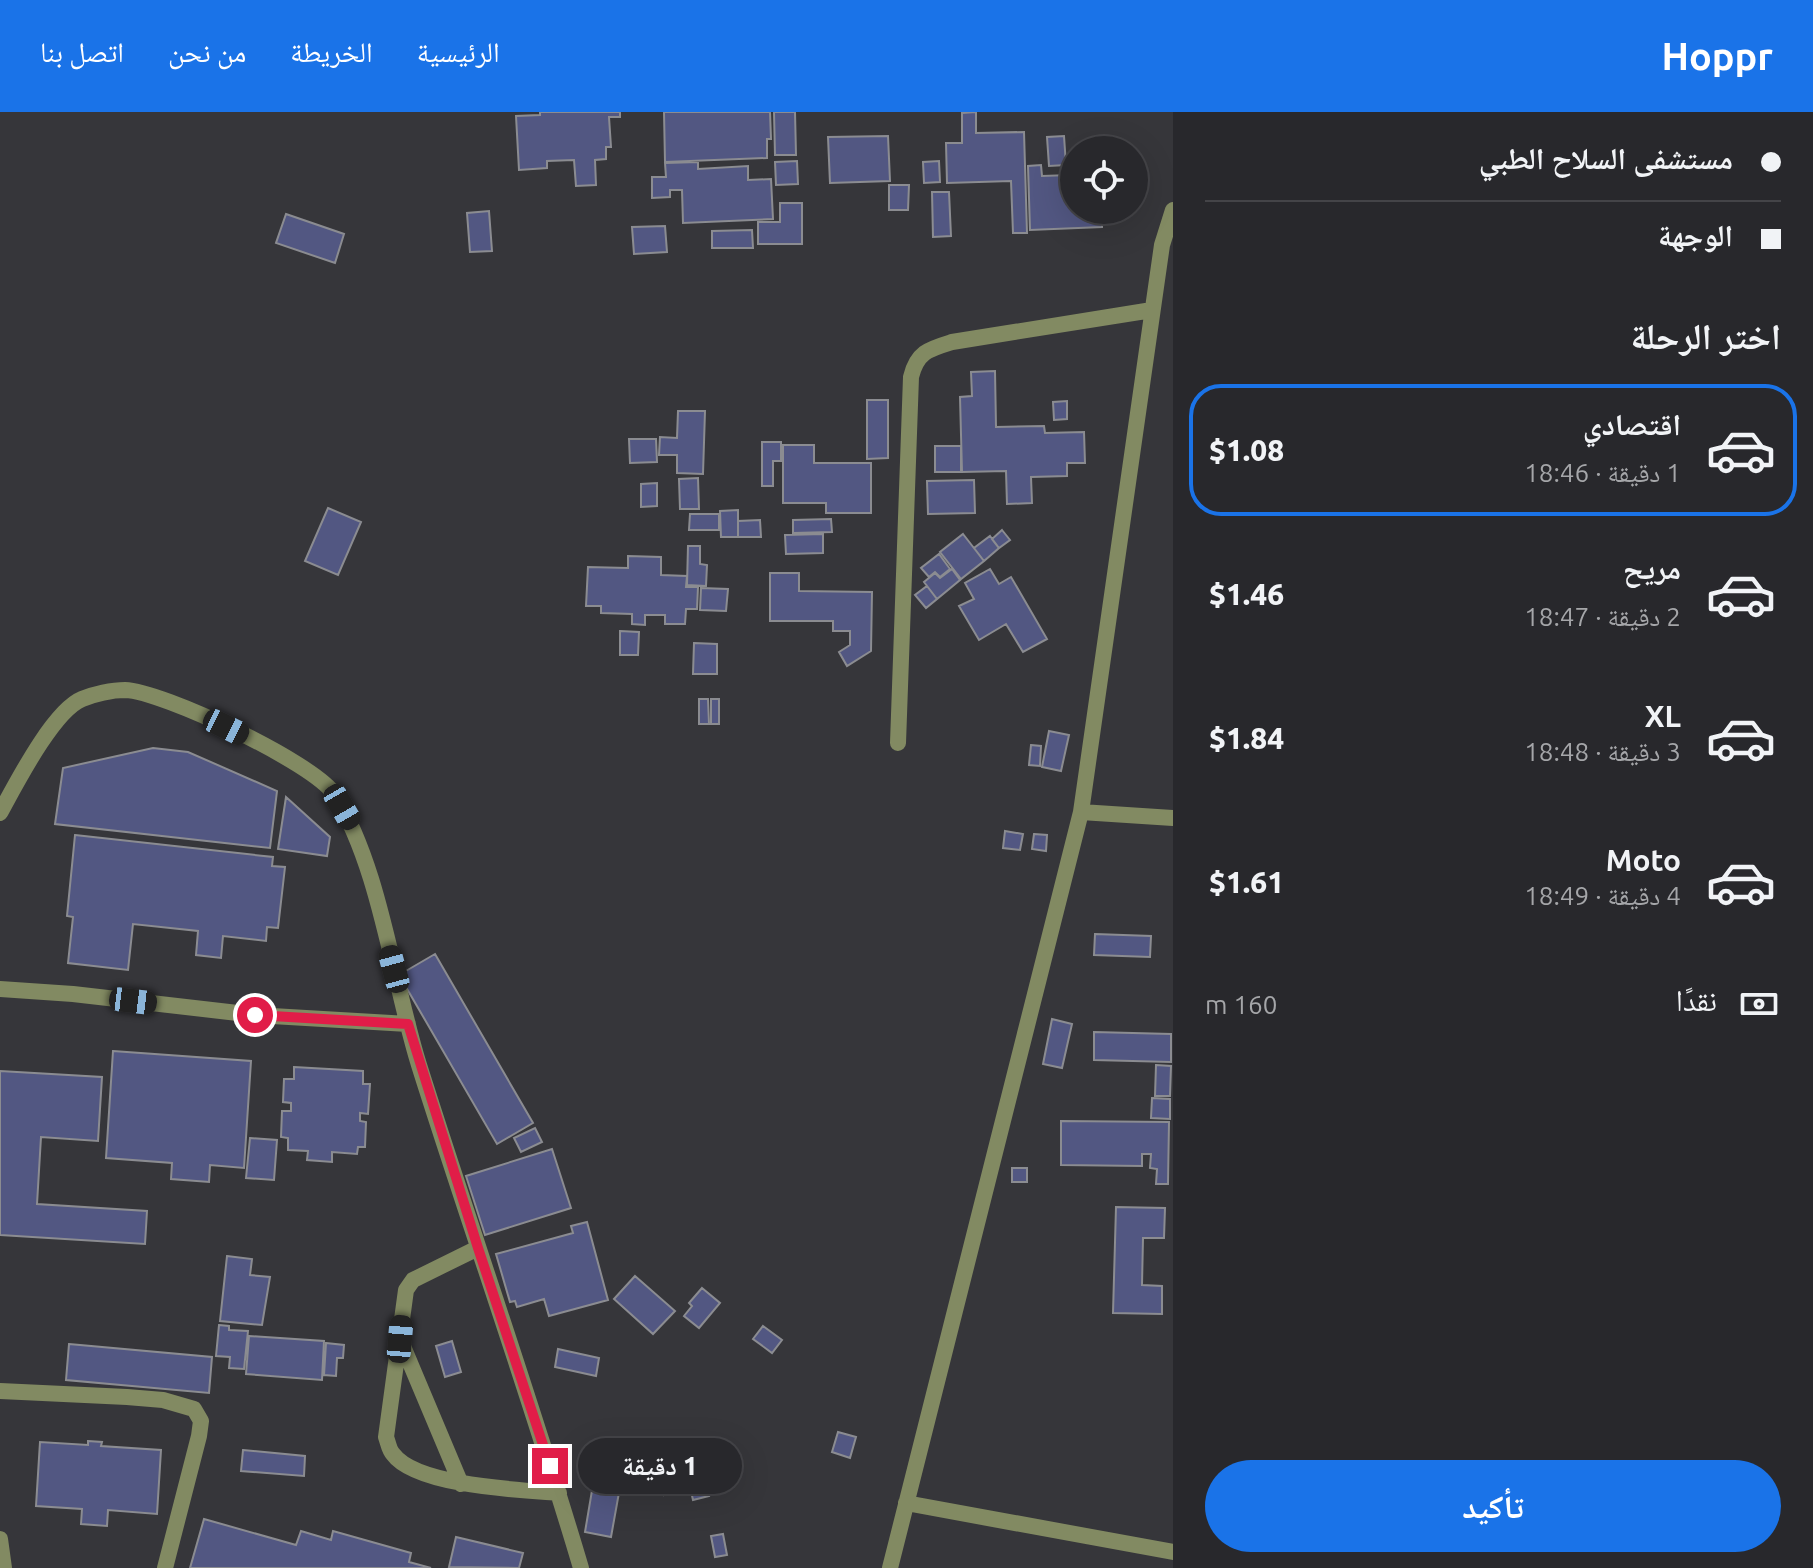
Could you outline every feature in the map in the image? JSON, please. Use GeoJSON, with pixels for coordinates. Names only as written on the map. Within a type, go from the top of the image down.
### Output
{"type":"FeatureCollection","features":[{"type":"Feature","properties":{"kind":"street"},"geometry":{"type":"LineString","coordinates":[[890,1568],[1081,812],[1152,310],[1162,245],[1173,210]]}},
{"type":"Feature","properties":{"kind":"street"},"geometry":{"type":"LineString","coordinates":[[898,743],[914,362],[933,348],[952,342],[1152,310]]}},
{"type":"Feature","properties":{"kind":"street"},"geometry":{"type":"LineString","coordinates":[[0,813],[63,710],[82,699],[125,690],[145,694],[201,715],[299,763],[332,789],[352,824],[372,886],[408,1024],[581,1568]]}},
{"type":"Feature","properties":{"kind":"street"},"geometry":{"type":"LineString","coordinates":[[1081,812],[1173,818]]}},
{"type":"Feature","properties":{"kind":"street"},"geometry":{"type":"LineString","coordinates":[[0,989],[73,994],[255,1015],[408,1024]]}},
{"type":"Feature","properties":{"kind":"street"},"geometry":{"type":"LineString","coordinates":[[478,1248],[413,1280],[406,1290],[386,1437],[392,1454],[405,1465],[461,1484],[559,1493]]}},
{"type":"Feature","properties":{"kind":"street"},"geometry":{"type":"LineString","coordinates":[[400,1339],[461,1484]]}},
{"type":"Feature","properties":{"kind":"street"},"geometry":{"type":"LineString","coordinates":[[0,1391],[163,1400],[194,1409],[201,1421],[199,1436],[165,1568]]}},
{"type":"Feature","properties":{"kind":"street"},"geometry":{"type":"LineString","coordinates":[[906,1503],[1173,1552]]}},
{"type":"Feature","properties":{"kind":"street"},"geometry":{"type":"LineString","coordinates":[[0,1539],[4,1568]]}},
{"type":"Feature","properties":{"kind":"street"},"geometry":{"type":"LineString","coordinates":[[1170,1568],[1173,1560]]}},
{"type":"Feature","properties":{"kind":"building"},"geometry":{"type":"Polygon","coordinates":[[[540,112],[620,112],[620,117],[609,117],[611,147],[606,147],[606,159],[595,160],[596,185],[576,186],[574,160],[547,161],[547,168],[519,170],[516,116],[540,115],[540,112]]]}},
{"type":"Feature","properties":{"kind":"building"},"geometry":{"type":"Polygon","coordinates":[[[664,112],[770,112],[771,139],[767,139],[767,158],[665,162],[664,112]]]}},
{"type":"Feature","properties":{"kind":"building"},"geometry":{"type":"Polygon","coordinates":[[[774,112],[795,112],[796,155],[775,155],[774,112]]]}},
{"type":"Feature","properties":{"kind":"building"},"geometry":{"type":"Polygon","coordinates":[[[976,112],[976,133],[1024,132],[1027,233],[1013,233],[1011,181],[947,183],[946,143],[962,143],[962,113],[976,112]]]}},
{"type":"Feature","properties":{"kind":"building"},"geometry":{"type":"Polygon","coordinates":[[[888,136],[890,181],[830,183],[828,137],[888,136]]]}},
{"type":"Feature","properties":{"kind":"building"},"geometry":{"type":"Polygon","coordinates":[[[1060,136],[1060,165],[1049,166],[1047,137],[1060,136]]]}},
{"type":"Feature","properties":{"kind":"building"},"geometry":{"type":"Polygon","coordinates":[[[797,161],[798,184],[776,185],[775,162],[797,161]]]}},
{"type":"Feature","properties":{"kind":"building"},"geometry":{"type":"Polygon","coordinates":[[[939,161],[940,182],[924,183],[923,162],[939,161]]]}},
{"type":"Feature","properties":{"kind":"building"},"geometry":{"type":"Polygon","coordinates":[[[698,162],[698,169],[748,166],[748,180],[771,179],[773,219],[683,223],[682,190],[670,190],[670,197],[652,198],[652,177],[666,177],[665,163],[698,162]]]}},
{"type":"Feature","properties":{"kind":"building"},"geometry":{"type":"Polygon","coordinates":[[[1041,165],[1042,176],[1060,175],[1060,224],[1102,224],[1102,227],[1030,230],[1028,166],[1041,165]]]}},
{"type":"Feature","properties":{"kind":"building"},"geometry":{"type":"Polygon","coordinates":[[[889,185],[909,185],[908,210],[889,210],[889,185]]]}},
{"type":"Feature","properties":{"kind":"building"},"geometry":{"type":"Polygon","coordinates":[[[932,192],[949,192],[951,236],[933,237],[932,192]]]}},
{"type":"Feature","properties":{"kind":"building"},"geometry":{"type":"Polygon","coordinates":[[[780,203],[802,203],[802,244],[758,244],[758,222],[780,222],[780,203]]]}},
{"type":"Feature","properties":{"kind":"building"},"geometry":{"type":"Polygon","coordinates":[[[489,211],[492,251],[470,252],[467,213],[489,211]]]}},
{"type":"Feature","properties":{"kind":"building"},"geometry":{"type":"Polygon","coordinates":[[[286,214],[344,234],[335,263],[276,243],[286,214]]]}},
{"type":"Feature","properties":{"kind":"building"},"geometry":{"type":"Polygon","coordinates":[[[665,226],[667,252],[634,254],[632,227],[665,226]]]}},
{"type":"Feature","properties":{"kind":"building"},"geometry":{"type":"Polygon","coordinates":[[[752,230],[753,248],[712,248],[712,231],[752,230]]]}},
{"type":"Feature","properties":{"kind":"building"},"geometry":{"type":"Polygon","coordinates":[[[995,371],[996,427],[1044,426],[1045,433],[1084,432],[1085,463],[1067,463],[1067,476],[1031,477],[1032,503],[1007,504],[1006,471],[962,472],[960,397],[972,396],[971,372],[995,371]]]}},
{"type":"Feature","properties":{"kind":"building"},"geometry":{"type":"Polygon","coordinates":[[[867,400],[888,400],[888,458],[867,459],[867,400]]]}},
{"type":"Feature","properties":{"kind":"building"},"geometry":{"type":"Polygon","coordinates":[[[1067,401],[1067,419],[1054,420],[1053,402],[1067,401]]]}},
{"type":"Feature","properties":{"kind":"building"},"geometry":{"type":"Polygon","coordinates":[[[678,411],[705,411],[703,474],[677,473],[677,455],[659,455],[660,437],[677,438],[678,411]]]}},
{"type":"Feature","properties":{"kind":"building"},"geometry":{"type":"Polygon","coordinates":[[[629,439],[656,439],[657,462],[630,463],[629,439]]]}},
{"type":"Feature","properties":{"kind":"building"},"geometry":{"type":"Polygon","coordinates":[[[762,442],[781,442],[781,461],[773,461],[773,486],[762,486],[762,442]]]}},
{"type":"Feature","properties":{"kind":"building"},"geometry":{"type":"Polygon","coordinates":[[[783,445],[814,445],[814,463],[871,463],[871,513],[826,513],[826,503],[783,503],[783,445]]]}},
{"type":"Feature","properties":{"kind":"building"},"geometry":{"type":"Polygon","coordinates":[[[935,446],[961,446],[961,472],[935,472],[935,446]]]}},
{"type":"Feature","properties":{"kind":"building"},"geometry":{"type":"Polygon","coordinates":[[[698,478],[699,509],[680,509],[679,479],[698,478]]]}},
{"type":"Feature","properties":{"kind":"building"},"geometry":{"type":"Polygon","coordinates":[[[974,480],[975,513],[928,514],[927,481],[974,480]]]}},
{"type":"Feature","properties":{"kind":"building"},"geometry":{"type":"Polygon","coordinates":[[[657,483],[657,506],[641,507],[641,484],[657,483]]]}},
{"type":"Feature","properties":{"kind":"building"},"geometry":{"type":"Polygon","coordinates":[[[328,508],[361,522],[338,575],[305,561],[328,508]]]}},
{"type":"Feature","properties":{"kind":"building"},"geometry":{"type":"Polygon","coordinates":[[[738,510],[738,537],[721,537],[720,511],[738,510]]]}},
{"type":"Feature","properties":{"kind":"building"},"geometry":{"type":"Polygon","coordinates":[[[690,514],[719,514],[719,530],[689,530],[690,514]]]}},
{"type":"Feature","properties":{"kind":"building"},"geometry":{"type":"Polygon","coordinates":[[[831,519],[832,532],[793,533],[793,520],[831,519]]]}},
{"type":"Feature","properties":{"kind":"building"},"geometry":{"type":"Polygon","coordinates":[[[760,520],[761,537],[738,537],[738,521],[760,520]]]}},
{"type":"Feature","properties":{"kind":"building"},"geometry":{"type":"Polygon","coordinates":[[[1002,530],[1010,540],[999,548],[992,539],[1002,530]]]}},
{"type":"Feature","properties":{"kind":"building"},"geometry":{"type":"Polygon","coordinates":[[[823,534],[823,553],[786,554],[785,535],[823,534]]]}},
{"type":"Feature","properties":{"kind":"building"},"geometry":{"type":"Polygon","coordinates":[[[963,534],[984,561],[961,579],[940,552],[963,534]]]}},
{"type":"Feature","properties":{"kind":"building"},"geometry":{"type":"Polygon","coordinates":[[[990,536],[999,548],[984,561],[974,548],[990,536]]]}},
{"type":"Feature","properties":{"kind":"building"},"geometry":{"type":"Polygon","coordinates":[[[688,546],[700,546],[700,564],[707,565],[706,586],[687,585],[688,546]]]}},
{"type":"Feature","properties":{"kind":"building"},"geometry":{"type":"Polygon","coordinates":[[[939,554],[950,569],[940,577],[935,572],[929,577],[921,568],[939,554]]]}},
{"type":"Feature","properties":{"kind":"building"},"geometry":{"type":"Polygon","coordinates":[[[628,556],[661,557],[661,575],[687,576],[686,587],[698,587],[697,609],[686,609],[685,624],[665,624],[665,615],[645,615],[645,625],[632,624],[632,614],[601,613],[601,606],[586,606],[588,567],[628,568],[628,556]]]}},
{"type":"Feature","properties":{"kind":"building"},"geometry":{"type":"Polygon","coordinates":[[[952,569],[960,580],[937,599],[924,582],[935,573],[940,578],[952,569]]]}},
{"type":"Feature","properties":{"kind":"building"},"geometry":{"type":"Polygon","coordinates":[[[990,569],[999,584],[1011,577],[1047,639],[1023,652],[1006,624],[979,640],[959,606],[974,599],[965,583],[990,569]]]}},
{"type":"Feature","properties":{"kind":"building"},"geometry":{"type":"Polygon","coordinates":[[[770,573],[799,573],[799,591],[872,592],[871,651],[847,666],[839,652],[850,645],[850,631],[833,631],[833,621],[770,621],[770,573]]]}},
{"type":"Feature","properties":{"kind":"building"},"geometry":{"type":"Polygon","coordinates":[[[927,586],[937,599],[926,608],[915,595],[927,586]]]}},
{"type":"Feature","properties":{"kind":"building"},"geometry":{"type":"Polygon","coordinates":[[[701,588],[728,589],[726,611],[700,610],[701,588]]]}},
{"type":"Feature","properties":{"kind":"building"},"geometry":{"type":"Polygon","coordinates":[[[620,631],[639,632],[638,655],[620,655],[620,631]]]}},
{"type":"Feature","properties":{"kind":"building"},"geometry":{"type":"Polygon","coordinates":[[[694,643],[717,644],[717,674],[693,674],[694,643]]]}},
{"type":"Feature","properties":{"kind":"building"},"geometry":{"type":"Polygon","coordinates":[[[699,699],[708,699],[709,724],[699,724],[699,699]]]}},
{"type":"Feature","properties":{"kind":"building"},"geometry":{"type":"Polygon","coordinates":[[[711,699],[719,699],[719,724],[711,724],[711,699]]]}},
{"type":"Feature","properties":{"kind":"building"},"geometry":{"type":"Polygon","coordinates":[[[1049,731],[1069,735],[1061,771],[1042,767],[1049,731]]]}},
{"type":"Feature","properties":{"kind":"building"},"geometry":{"type":"Polygon","coordinates":[[[1031,745],[1041,746],[1040,766],[1029,765],[1031,745]]]}},
{"type":"Feature","properties":{"kind":"building"},"geometry":{"type":"Polygon","coordinates":[[[153,748],[188,752],[277,791],[270,848],[55,824],[63,768],[153,748]]]}},
{"type":"Feature","properties":{"kind":"building"},"geometry":{"type":"Polygon","coordinates":[[[286,797],[330,837],[327,856],[278,849],[286,797]]]}},
{"type":"Feature","properties":{"kind":"building"},"geometry":{"type":"Polygon","coordinates":[[[1005,831],[1023,834],[1020,850],[1003,848],[1005,831]]]}},
{"type":"Feature","properties":{"kind":"building"},"geometry":{"type":"Polygon","coordinates":[[[1034,834],[1047,835],[1046,851],[1032,849],[1034,834]]]}},
{"type":"Feature","properties":{"kind":"building"},"geometry":{"type":"Polygon","coordinates":[[[75,835],[273,857],[272,866],[285,867],[278,928],[267,927],[266,941],[223,936],[221,958],[196,955],[198,931],[133,924],[128,970],[68,963],[73,917],[67,916],[75,835]]]}},
{"type":"Feature","properties":{"kind":"building"},"geometry":{"type":"Polygon","coordinates":[[[1095,934],[1151,936],[1150,957],[1094,955],[1095,934]]]}},
{"type":"Feature","properties":{"kind":"building"},"geometry":{"type":"Polygon","coordinates":[[[435,954],[533,1123],[497,1144],[399,975],[435,954]]]}},
{"type":"Feature","properties":{"kind":"building"},"geometry":{"type":"Polygon","coordinates":[[[1052,1019],[1072,1024],[1062,1068],[1043,1064],[1052,1019]]]}},
{"type":"Feature","properties":{"kind":"building"},"geometry":{"type":"Polygon","coordinates":[[[1094,1032],[1171,1034],[1171,1062],[1094,1060],[1094,1032]]]}},
{"type":"Feature","properties":{"kind":"building"},"geometry":{"type":"Polygon","coordinates":[[[113,1051],[251,1061],[244,1168],[210,1165],[209,1182],[171,1179],[172,1163],[106,1158],[113,1051]]]}},
{"type":"Feature","properties":{"kind":"building"},"geometry":{"type":"Polygon","coordinates":[[[1156,1065],[1171,1066],[1170,1096],[1155,1096],[1156,1065]]]}},
{"type":"Feature","properties":{"kind":"building"},"geometry":{"type":"Polygon","coordinates":[[[294,1067],[363,1071],[363,1084],[370,1084],[368,1114],[360,1113],[360,1121],[366,1122],[365,1147],[358,1147],[357,1154],[332,1152],[332,1162],[307,1160],[308,1151],[288,1150],[288,1138],[281,1137],[282,1111],[291,1111],[291,1103],[283,1102],[284,1079],[294,1079],[294,1067]]]}},
{"type":"Feature","properties":{"kind":"building"},"geometry":{"type":"Polygon","coordinates":[[[0,1071],[102,1077],[98,1141],[41,1137],[37,1204],[147,1211],[145,1244],[0,1235],[0,1071]]]}},
{"type":"Feature","properties":{"kind":"building"},"geometry":{"type":"Polygon","coordinates":[[[1152,1098],[1170,1099],[1170,1119],[1151,1118],[1152,1098]]]}},
{"type":"Feature","properties":{"kind":"building"},"geometry":{"type":"Polygon","coordinates":[[[1061,1121],[1169,1122],[1168,1184],[1156,1184],[1157,1169],[1150,1168],[1151,1154],[1142,1154],[1142,1166],[1061,1165],[1061,1121]]]}},
{"type":"Feature","properties":{"kind":"building"},"geometry":{"type":"Polygon","coordinates":[[[535,1128],[542,1142],[521,1152],[514,1138],[535,1128]]]}},
{"type":"Feature","properties":{"kind":"building"},"geometry":{"type":"Polygon","coordinates":[[[250,1138],[277,1140],[274,1180],[246,1178],[250,1138]]]}},
{"type":"Feature","properties":{"kind":"building"},"geometry":{"type":"Polygon","coordinates":[[[552,1149],[571,1208],[485,1235],[466,1176],[552,1149]]]}},
{"type":"Feature","properties":{"kind":"building"},"geometry":{"type":"Polygon","coordinates":[[[1012,1168],[1027,1168],[1027,1182],[1012,1182],[1012,1168]]]}},
{"type":"Feature","properties":{"kind":"building"},"geometry":{"type":"Polygon","coordinates":[[[1116,1207],[1165,1208],[1164,1238],[1143,1238],[1142,1285],[1162,1286],[1162,1314],[1113,1313],[1116,1207]]]}},
{"type":"Feature","properties":{"kind":"building"},"geometry":{"type":"Polygon","coordinates":[[[587,1222],[608,1300],[549,1316],[544,1299],[517,1307],[515,1301],[510,1302],[496,1254],[573,1233],[571,1226],[587,1222]]]}},
{"type":"Feature","properties":{"kind":"building"},"geometry":{"type":"Polygon","coordinates":[[[227,1256],[252,1259],[250,1275],[270,1277],[262,1325],[220,1321],[227,1256]]]}},
{"type":"Feature","properties":{"kind":"building"},"geometry":{"type":"Polygon","coordinates":[[[635,1276],[675,1311],[653,1334],[614,1299],[635,1276]]]}},
{"type":"Feature","properties":{"kind":"building"},"geometry":{"type":"Polygon","coordinates":[[[702,1288],[720,1303],[699,1328],[684,1316],[692,1306],[689,1303],[702,1288]]]}},
{"type":"Feature","properties":{"kind":"building"},"geometry":{"type":"Polygon","coordinates":[[[219,1325],[229,1326],[229,1330],[248,1331],[244,1369],[229,1368],[230,1357],[216,1356],[219,1325]]]}},
{"type":"Feature","properties":{"kind":"building"},"geometry":{"type":"Polygon","coordinates":[[[763,1326],[782,1340],[772,1353],[753,1339],[763,1326]]]}},
{"type":"Feature","properties":{"kind":"building"},"geometry":{"type":"Polygon","coordinates":[[[249,1336],[324,1341],[322,1380],[246,1374],[249,1336]]]}},
{"type":"Feature","properties":{"kind":"building"},"geometry":{"type":"Polygon","coordinates":[[[452,1341],[461,1372],[445,1377],[436,1346],[452,1341]]]}},
{"type":"Feature","properties":{"kind":"building"},"geometry":{"type":"Polygon","coordinates":[[[326,1343],[344,1345],[343,1358],[337,1358],[336,1376],[324,1375],[326,1343]]]}},
{"type":"Feature","properties":{"kind":"building"},"geometry":{"type":"Polygon","coordinates":[[[69,1344],[212,1357],[209,1393],[66,1380],[69,1344]]]}},
{"type":"Feature","properties":{"kind":"building"},"geometry":{"type":"Polygon","coordinates":[[[558,1349],[599,1358],[596,1376],[555,1367],[558,1349]]]}},
{"type":"Feature","properties":{"kind":"building"},"geometry":{"type":"Polygon","coordinates":[[[838,1432],[856,1437],[850,1458],[832,1452],[838,1432]]]}},
{"type":"Feature","properties":{"kind":"building"},"geometry":{"type":"Polygon","coordinates":[[[88,1441],[102,1442],[101,1446],[161,1450],[157,1514],[108,1510],[107,1526],[81,1524],[82,1509],[36,1506],[40,1442],[88,1445],[88,1441]]]}},
{"type":"Feature","properties":{"kind":"building"},"geometry":{"type":"Polygon","coordinates":[[[243,1450],[305,1456],[304,1476],[241,1471],[243,1450]]]}},
{"type":"Feature","properties":{"kind":"building"},"geometry":{"type":"Polygon","coordinates":[[[598,1455],[667,1466],[663,1495],[620,1487],[611,1537],[585,1532],[598,1455]]]}},
{"type":"Feature","properties":{"kind":"building"},"geometry":{"type":"Polygon","coordinates":[[[704,1474],[709,1496],[693,1500],[688,1478],[704,1474]]]}},
{"type":"Feature","properties":{"kind":"building"},"geometry":{"type":"Polygon","coordinates":[[[204,1519],[296,1545],[301,1531],[331,1540],[333,1531],[411,1553],[409,1562],[431,1568],[190,1568],[204,1519]]]}},
{"type":"Feature","properties":{"kind":"building"},"geometry":{"type":"Polygon","coordinates":[[[723,1534],[727,1555],[715,1557],[711,1536],[723,1534]]]}},
{"type":"Feature","properties":{"kind":"building"},"geometry":{"type":"Polygon","coordinates":[[[456,1537],[523,1553],[519,1568],[449,1567],[456,1537]]]}},
{"type":"Feature","properties":{"kind":"route"},"geometry":{"type":"LineString","coordinates":[[255,1015],[408,1024],[550,1466]]}}]}
